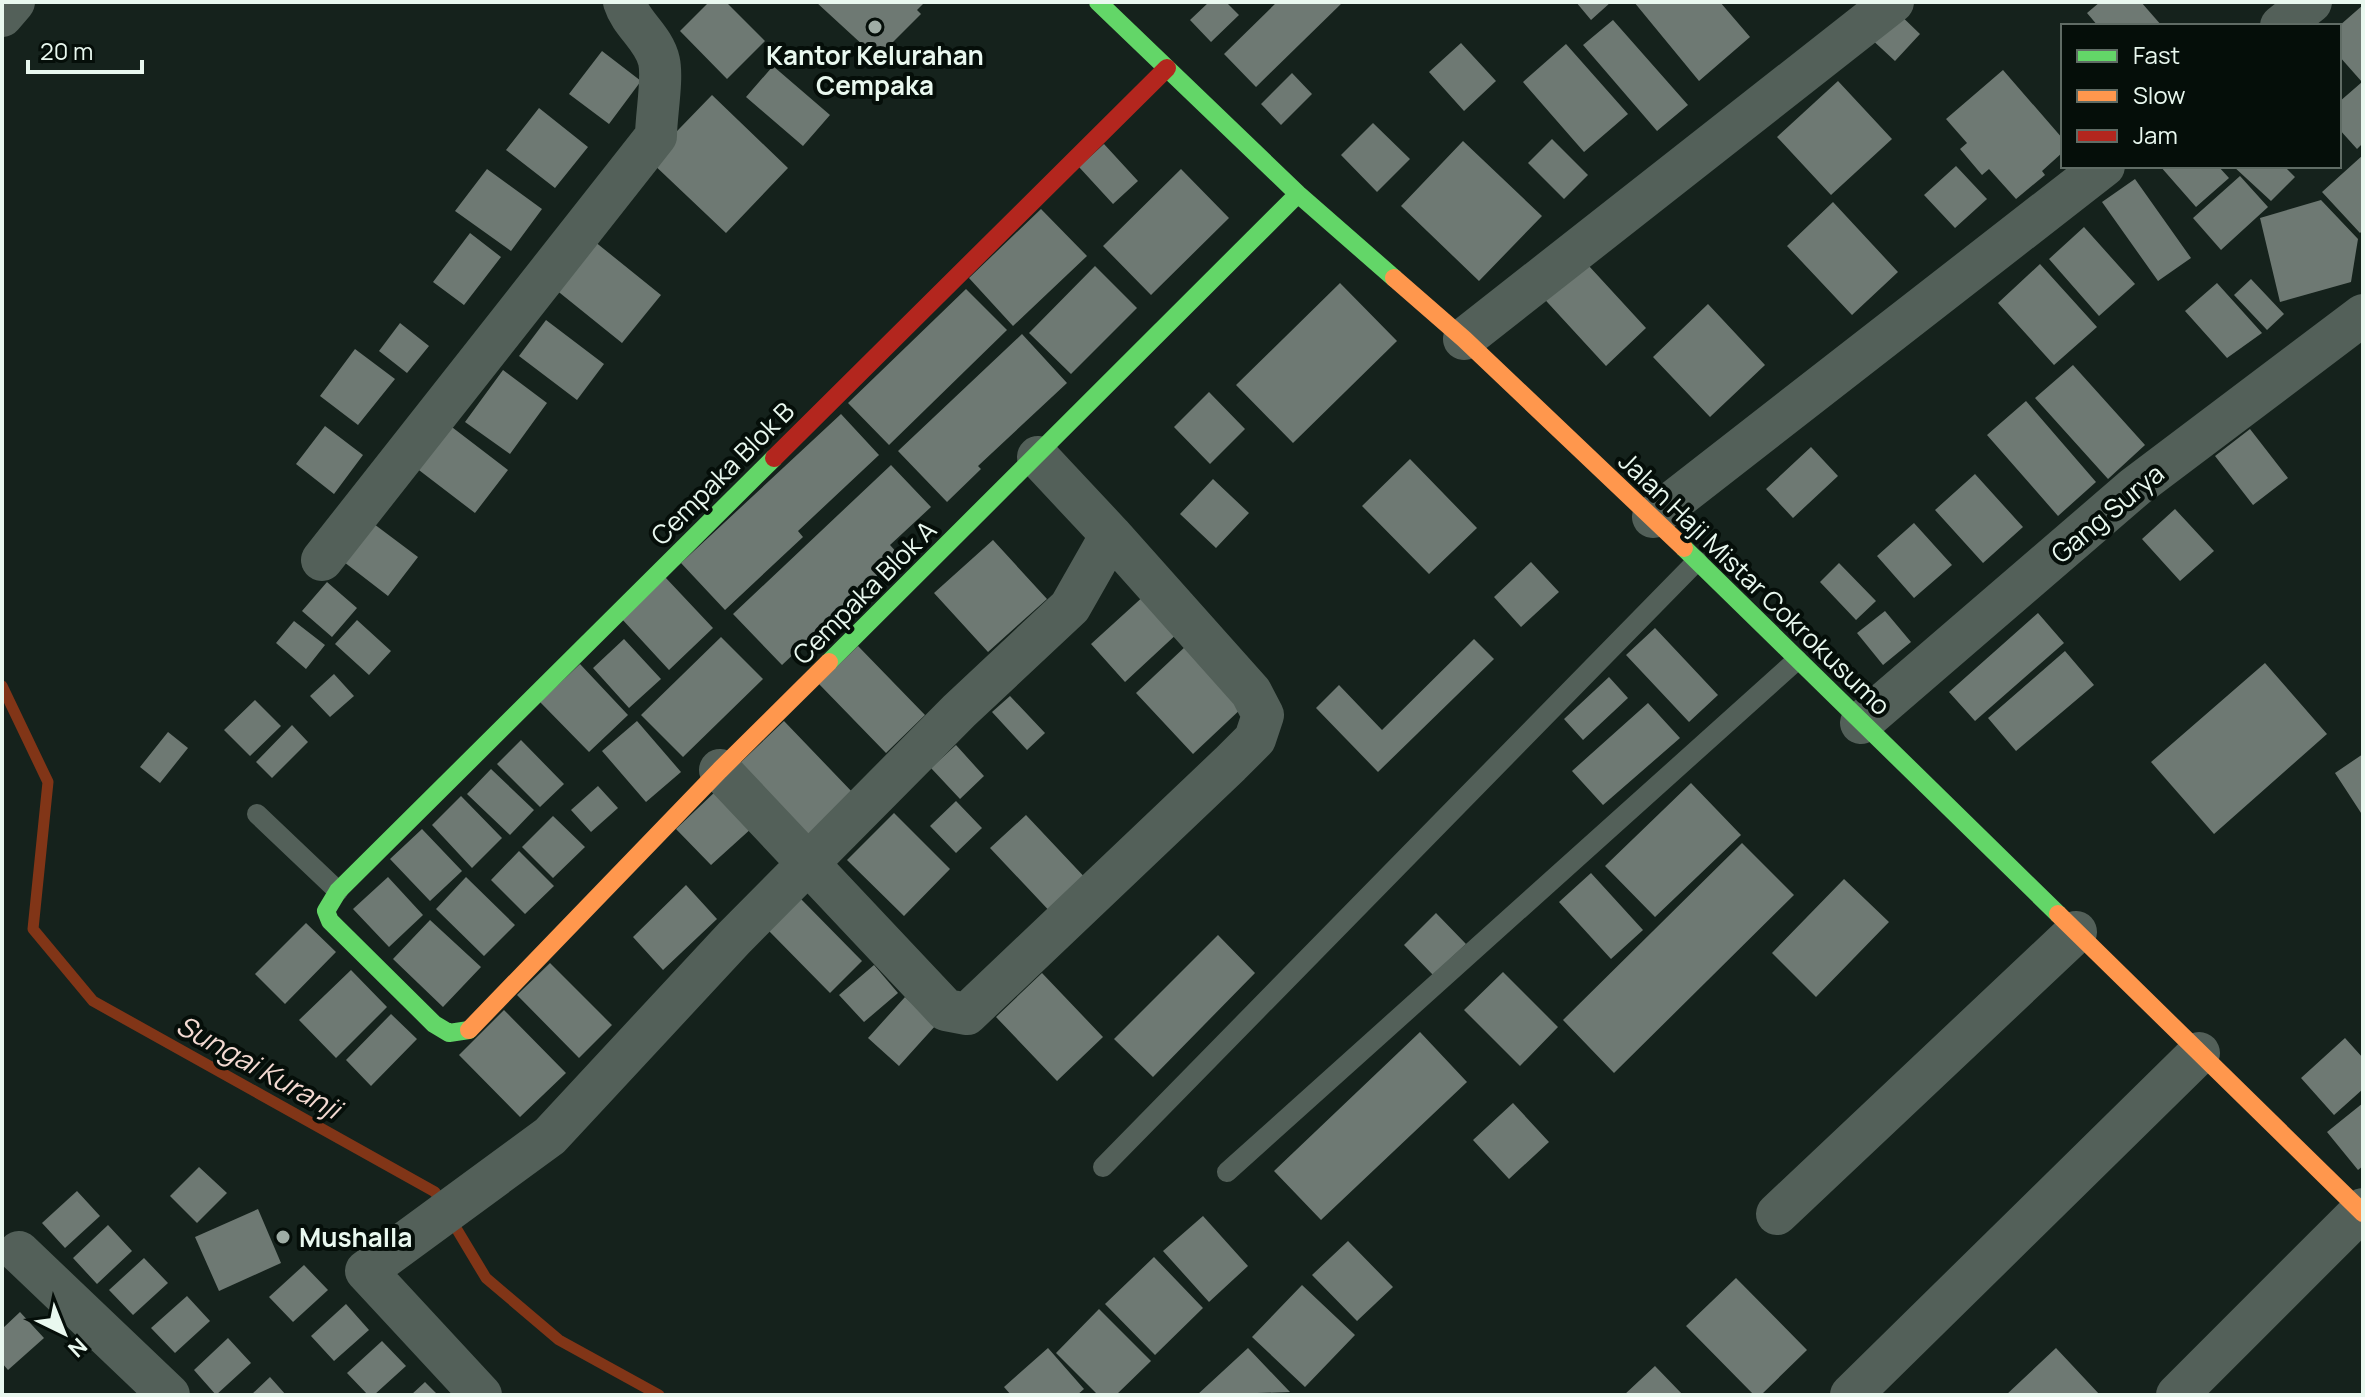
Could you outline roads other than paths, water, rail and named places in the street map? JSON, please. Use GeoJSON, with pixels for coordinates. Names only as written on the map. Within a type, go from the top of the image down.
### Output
{"type":"FeatureCollection","features":[{"type":"Feature","properties":{"kind":"street"},"geometry":{"type":"LineString","coordinates":[[2,16],[14,2]]}},
{"type":"Feature","properties":{"kind":"street"},"geometry":{"type":"LineString","coordinates":[[322,560],[656,136],[659,61],[647,37],[628,14],[624,2]]}},
{"type":"Feature","properties":{"kind":"street","name":"Jalan Haji Mistar Cokrokusumo"},"geometry":{"type":"LineString","coordinates":[[1098,2],[1298,194],[1464,339],[1653,517],[2362,1211]]}},
{"type":"Feature","properties":{"kind":"street"},"geometry":{"type":"LineString","coordinates":[[1464,339],[1893,2]]}},
{"type":"Feature","properties":{"kind":"street"},"geometry":{"type":"LineString","coordinates":[[2284,24],[2311,2]]}},
{"type":"Feature","properties":{"kind":"street","name":"Cempaka Blok B"},"geometry":{"type":"LineString","coordinates":[[338,891],[1167,68]]}},
{"type":"Feature","properties":{"kind":"street"},"geometry":{"type":"LineString","coordinates":[[1653,517],[2101,168]]}},
{"type":"Feature","properties":{"kind":"street","name":"Cempaka Blok A"},"geometry":{"type":"LineString","coordinates":[[338,891],[326,911],[330,921],[434,1024],[449,1033],[471,1030],[720,770],[1038,457],[1298,194]]}},
{"type":"Feature","properties":{"kind":"street","name":"Gang Surya"},"geometry":{"type":"LineString","coordinates":[[1861,723],[2135,487],[2363,315]]}},
{"type":"Feature","properties":{"kind":"street"},"geometry":{"type":"LineString","coordinates":[[720,770],[946,1010],[967,1014],[1255,739],[1263,715],[1251,692],[1038,457]]}},
{"type":"Feature","properties":{"kind":"street"},"geometry":{"type":"LineString","coordinates":[[481,1395],[366,1271],[550,1136],[808,864],[959,711],[1070,607],[1111,535]]}},
{"type":"Feature","properties":{"kind":"street"},"geometry":{"type":"LineString","coordinates":[[1777,1214],[2076,932]]}},
{"type":"Feature","properties":{"kind":"street"},"geometry":{"type":"LineString","coordinates":[[1851,1395],[2199,1053]]}},
{"type":"Feature","properties":{"kind":"street"},"geometry":{"type":"LineString","coordinates":[[2177,1395],[2362,1211]]}},
{"type":"Feature","properties":{"kind":"street"},"geometry":{"type":"LineString","coordinates":[[19,1252],[169,1395]]}},
{"type":"Feature","properties":{"kind":"lane"},"geometry":{"type":"LineString","coordinates":[[1103,1167],[1697,561]]}},
{"type":"Feature","properties":{"kind":"lane"},"geometry":{"type":"LineString","coordinates":[[1227,1172],[1797,660]]}},
{"type":"Feature","properties":{"kind":"lane"},"geometry":{"type":"LineString","coordinates":[[257,814],[338,891]]}},
{"type":"Feature","properties":{"kind":"waterway","name":"Sungai Kuranji"},"geometry":{"type":"LineString","coordinates":[[2,686],[48,782],[33,929],[93,1001],[435,1192],[442,1204]]}},
{"type":"Feature","properties":{"kind":"waterway","name":"Sungai Kuranji"},"geometry":{"type":"LineString","coordinates":[[450,1218],[486,1278],[559,1340],[659,1395]]}},
{"type":"Feature","properties":{"kind":"place","name":"Kantor Kelurahan Cempaka"},"geometry":{"type":"Point","coordinates":[875,27]}},
{"type":"Feature","properties":{"kind":"place","name":"Mushalla"},"geometry":{"type":"Point","coordinates":[283,1237]}}]}
